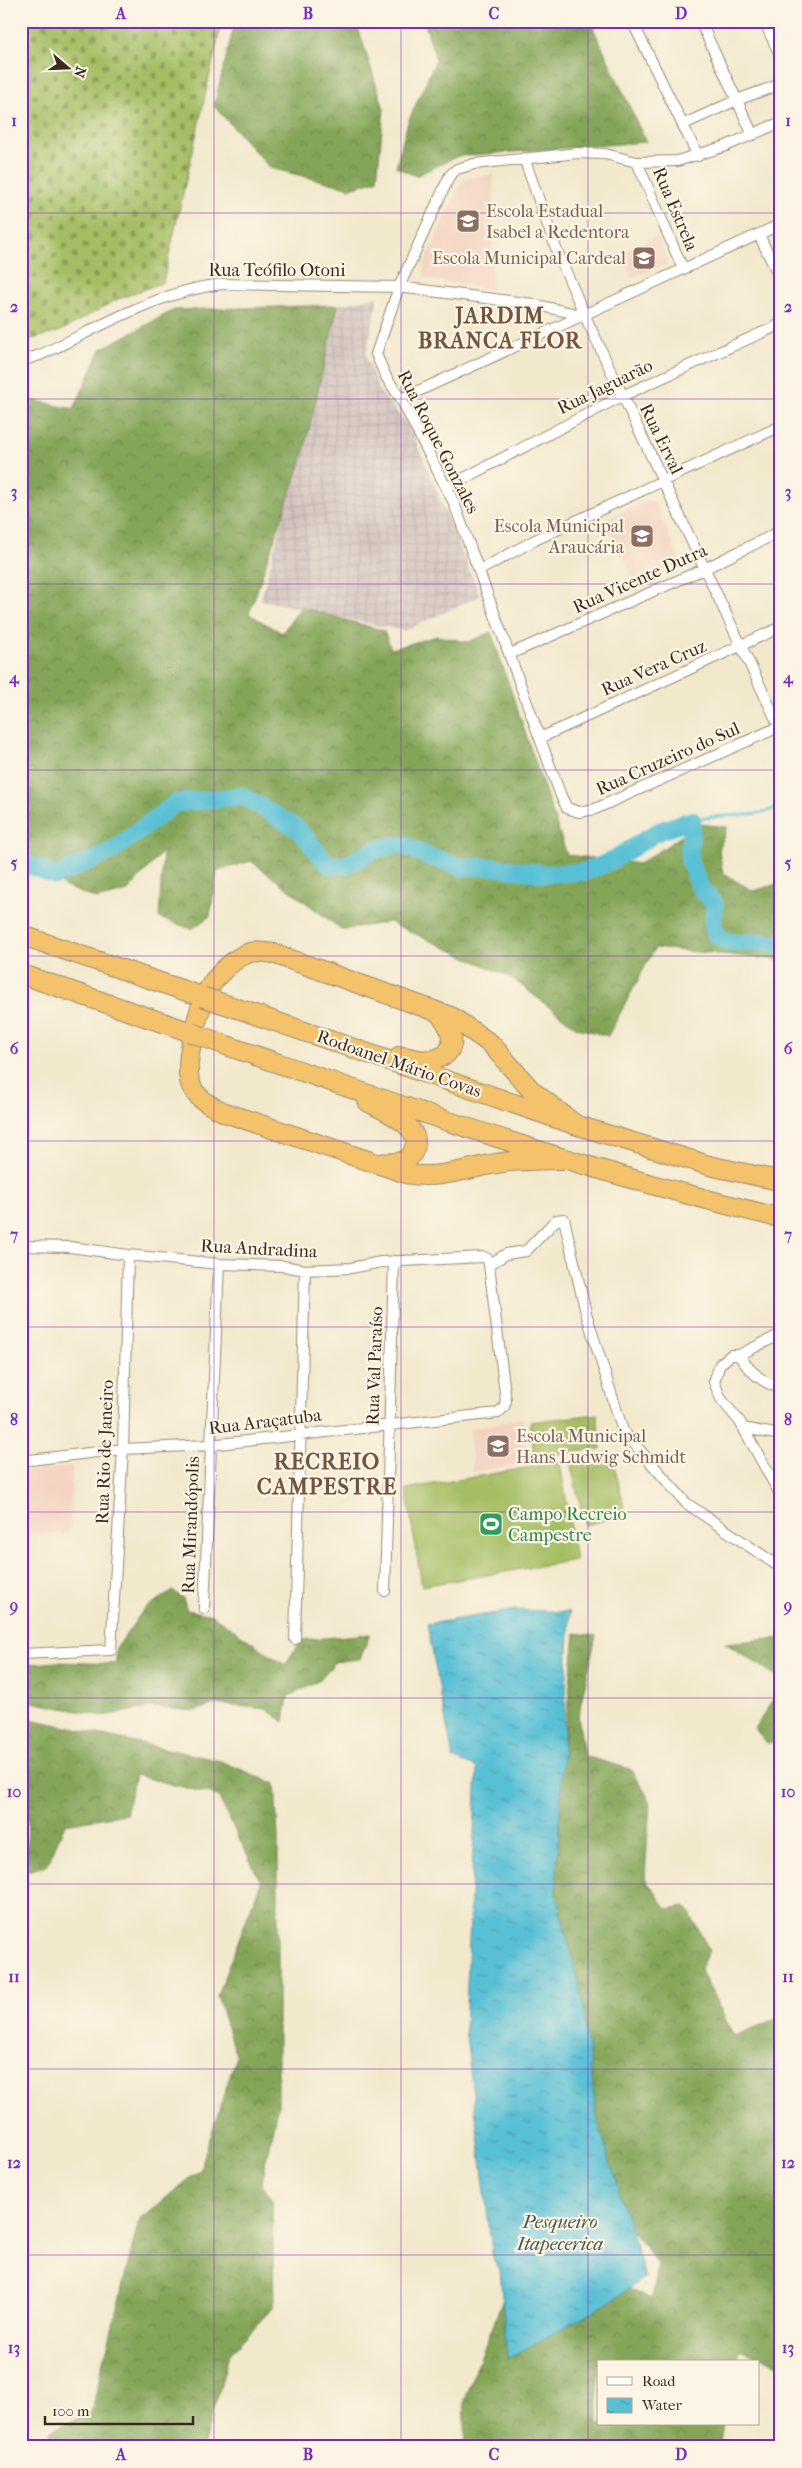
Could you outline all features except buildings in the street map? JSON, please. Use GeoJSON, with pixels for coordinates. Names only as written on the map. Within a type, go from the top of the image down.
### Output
{"type":"FeatureCollection","features":[{"type":"Feature","properties":{"kind":"highway","name":"Rodoanel Mário Covas"},"geometry":{"type":"LineString","coordinates":[[21,935],[576,1125],[711,1166],[781,1181]]}},
{"type":"Feature","properties":{"kind":"highway"},"geometry":{"type":"LineString","coordinates":[[568,1159],[506,1162],[444,1176],[425,1177],[372,1163],[226,1113],[200,1098],[191,1085],[187,1068],[189,1047],[212,983],[241,957],[252,952],[272,953],[435,1010],[467,1025],[486,1039],[532,1090],[576,1125]]}},
{"type":"Feature","properties":{"kind":"highway","name":"Rodoanel Mário Covas"},"geometry":{"type":"LineString","coordinates":[[21,974],[330,1081],[568,1159],[647,1183],[781,1218]]}},
{"type":"Feature","properties":{"kind":"highway"},"geometry":{"type":"LineString","coordinates":[[354,1049],[423,1060],[437,1058],[446,1053],[452,1045],[453,1034],[448,1022],[435,1010]]}},
{"type":"Feature","properties":{"kind":"highway"},"geometry":{"type":"LineString","coordinates":[[330,1081],[400,1120],[412,1130],[416,1140],[414,1150],[408,1160],[372,1163]]}},
{"type":"Feature","properties":{"kind":"street"},"geometry":{"type":"LineString","coordinates":[[632,21],[698,156]]}},
{"type":"Feature","properties":{"kind":"street"},"geometry":{"type":"LineString","coordinates":[[700,21],[753,135]]}},
{"type":"Feature","properties":{"kind":"street"},"geometry":{"type":"LineString","coordinates":[[764,21],[781,56]]}},
{"type":"Feature","properties":{"kind":"street"},"geometry":{"type":"LineString","coordinates":[[684,124],[737,100],[781,84]]}},
{"type":"Feature","properties":{"kind":"street","name":"Rua Roque Gonzales"},"geometry":{"type":"LineString","coordinates":[[567,808],[480,570],[447,487],[401,399],[386,377],[376,354],[399,287],[450,176],[457,169],[474,164],[578,153],[605,154],[637,162],[660,163],[698,156],[781,122]]}},
{"type":"Feature","properties":{"kind":"street","name":"Rua Erval"},"geometry":{"type":"LineString","coordinates":[[524,158],[557,251],[585,316],[780,727]]}},
{"type":"Feature","properties":{"kind":"street","name":"Rua Estrela"},"geometry":{"type":"LineString","coordinates":[[637,162],[683,270]]}},
{"type":"Feature","properties":{"kind":"street"},"geometry":{"type":"LineString","coordinates":[[401,399],[585,316],[781,224]]}},
{"type":"Feature","properties":{"kind":"street"},"geometry":{"type":"LineString","coordinates":[[759,235],[781,280]]}},
{"type":"Feature","properties":{"kind":"street","name":"Rua Teófilo Otoni"},"geometry":{"type":"LineString","coordinates":[[21,361],[40,355],[173,293],[222,284],[399,287],[533,304],[585,316]]}},
{"type":"Feature","properties":{"kind":"street","name":"Rua Jaguarão"},"geometry":{"type":"LineString","coordinates":[[447,487],[622,396],[781,324]]}},
{"type":"Feature","properties":{"kind":"street"},"geometry":{"type":"LineString","coordinates":[[480,570],[535,540],[781,426]]}},
{"type":"Feature","properties":{"kind":"street","name":"Rua Vicente Dutra"},"geometry":{"type":"LineString","coordinates":[[510,654],[704,569],[781,531]]}},
{"type":"Feature","properties":{"kind":"street","name":"Rua Vera Cruz"},"geometry":{"type":"LineString","coordinates":[[540,738],[781,628]]}},
{"type":"Feature","properties":{"kind":"street","name":"Rua Cruzeiro do Sul"},"geometry":{"type":"LineString","coordinates":[[567,808],[579,812],[595,809],[780,727]]}},
{"type":"Feature","properties":{"kind":"street"},"geometry":{"type":"LineString","coordinates":[[489,1265],[506,1254],[526,1251],[556,1220],[564,1219],[586,1313],[623,1431],[686,1503],[781,1568]]}},
{"type":"Feature","properties":{"kind":"street","name":"Rua Andradina"},"geometry":{"type":"LineString","coordinates":[[21,1246],[70,1247],[219,1264],[283,1266],[305,1270],[351,1268],[381,1262],[484,1257],[488,1259],[489,1265]]}},
{"type":"Feature","properties":{"kind":"street","name":"Rua Rio de Janeiro"},"geometry":{"type":"LineString","coordinates":[[21,1654],[111,1650],[123,1449],[128,1255]]}},
{"type":"Feature","properties":{"kind":"street","name":"Rua Val Paraíso"},"geometry":{"type":"LineString","coordinates":[[385,1591],[394,1262]]}},
{"type":"Feature","properties":{"kind":"street","name":"Rua Mirandópolis"},"geometry":{"type":"LineString","coordinates":[[204,1608],[219,1264]]}},
{"type":"Feature","properties":{"kind":"street","name":"Rua Araçatuba"},"geometry":{"type":"LineString","coordinates":[[21,1460],[123,1449],[210,1445],[498,1412],[504,1408],[506,1401],[489,1265]]}},
{"type":"Feature","properties":{"kind":"street"},"geometry":{"type":"LineString","coordinates":[[295,1639],[305,1270]]}},
{"type":"Feature","properties":{"kind":"street"},"geometry":{"type":"LineString","coordinates":[[781,1334],[739,1355],[731,1355],[720,1364],[714,1382],[721,1399],[743,1428],[781,1496]]}},
{"type":"Feature","properties":{"kind":"street"},"geometry":{"type":"LineString","coordinates":[[739,1355],[749,1371],[772,1386],[781,1388]]}},
{"type":"Feature","properties":{"kind":"street"},"geometry":{"type":"LineString","coordinates":[[743,1428],[781,1435]]}},
{"type":"Feature","properties":{"kind":"shaded area","name":"Escola Estadual Isabel a Redentora"},"geometry":{"type":"Polygon","coordinates":[[[494,174],[491,289],[431,280],[424,277],[424,264],[463,179],[494,174]]]}},
{"type":"Feature","properties":{"kind":"shaded area","name":"Escola Municipal Cardeal"},"geometry":{"type":"Polygon","coordinates":[[[657,236],[669,263],[632,277],[620,254],[657,236]]]}},
{"type":"Feature","properties":{"kind":"shaded area"},"geometry":{"type":"Polygon","coordinates":[[[378,297],[366,356],[379,391],[411,429],[480,596],[404,631],[261,600],[338,305],[378,297]]]}},
{"type":"Feature","properties":{"kind":"shaded area","name":"Escola Municipal Araucária"},"geometry":{"type":"Polygon","coordinates":[[[647,500],[654,502],[656,505],[680,561],[674,571],[638,587],[605,520],[647,500]]]}},
{"type":"Feature","properties":{"kind":"shaded area","name":"Escola Municipal Hans Ludwig Schmidt"},"geometry":{"type":"Polygon","coordinates":[[[523,1418],[527,1463],[473,1472],[469,1429],[523,1418]]]}},
{"type":"Feature","properties":{"kind":"shaded area"},"geometry":{"type":"Polygon","coordinates":[[[72,1466],[70,1533],[21,1534],[21,1472],[72,1466]]]}},
{"type":"Feature","properties":{"kind":"green space"},"geometry":{"type":"Polygon","coordinates":[[[21,21],[141,21],[220,30],[163,282],[116,300],[61,331],[21,342],[21,21]]]}},
{"type":"Feature","properties":{"kind":"green space"},"geometry":{"type":"Polygon","coordinates":[[[171,21],[359,21],[359,31],[384,109],[377,180],[351,188],[270,168],[214,106],[234,26],[173,25],[171,21]]]}},
{"type":"Feature","properties":{"kind":"green space"},"geometry":{"type":"Polygon","coordinates":[[[424,21],[590,21],[646,142],[458,156],[416,176],[396,167],[408,122],[436,60],[424,21]]]}},
{"type":"Feature","properties":{"kind":"green space"},"geometry":{"type":"Polygon","coordinates":[[[338,305],[302,459],[249,614],[282,633],[301,607],[384,631],[391,649],[437,636],[468,642],[491,632],[567,855],[639,864],[700,824],[727,827],[719,850],[723,873],[753,891],[781,883],[781,960],[655,948],[608,1036],[577,1028],[510,977],[389,922],[342,930],[251,861],[217,871],[210,916],[192,929],[159,918],[163,851],[128,891],[97,899],[64,886],[21,850],[21,398],[74,409],[101,349],[174,310],[338,305]]]}},
{"type":"Feature","properties":{"kind":"green space"},"geometry":{"type":"Polygon","coordinates":[[[597,1414],[601,1449],[534,1456],[530,1422],[597,1414]]]}},
{"type":"Feature","properties":{"kind":"green space"},"geometry":{"type":"Polygon","coordinates":[[[611,1452],[626,1515],[585,1525],[570,1462],[611,1452]]]}},
{"type":"Feature","properties":{"kind":"green space","name":"Campo Recreio Campestre"},"geometry":{"type":"Polygon","coordinates":[[[560,1462],[576,1560],[422,1586],[406,1489],[560,1462]]]}},
{"type":"Feature","properties":{"kind":"green space"},"geometry":{"type":"Polygon","coordinates":[[[173,1591],[183,1598],[187,1610],[212,1615],[285,1665],[301,1640],[370,1634],[360,1659],[334,1662],[320,1679],[288,1696],[284,1722],[266,1709],[214,1704],[195,1711],[152,1707],[103,1716],[26,1701],[21,1698],[21,1665],[57,1662],[116,1664],[116,1649],[144,1609],[173,1591]]]}},
{"type":"Feature","properties":{"kind":"green space"},"geometry":{"type":"Polygon","coordinates":[[[575,1633],[596,1636],[578,1716],[584,1756],[630,1769],[650,1800],[645,1878],[667,1909],[686,1906],[709,1950],[700,1969],[734,2036],[781,2017],[781,2365],[739,2349],[736,2360],[597,2360],[597,2426],[724,2426],[720,2447],[466,2447],[464,2399],[504,2297],[610,2281],[652,2299],[658,2264],[600,2190],[566,1992],[549,1816],[561,1774],[575,1633]]]}},
{"type":"Feature","properties":{"kind":"green space"},"geometry":{"type":"Polygon","coordinates":[[[781,1638],[781,1679],[725,1643],[781,1638]]]}},
{"type":"Feature","properties":{"kind":"green space"},"geometry":{"type":"Polygon","coordinates":[[[781,1686],[781,1742],[767,1743],[755,1729],[781,1686]]]}},
{"type":"Feature","properties":{"kind":"green space"},"geometry":{"type":"Polygon","coordinates":[[[22,1717],[221,1761],[275,1784],[278,1836],[278,2105],[261,2182],[272,2199],[274,2306],[229,2355],[203,2447],[51,2447],[50,2431],[91,2413],[139,2220],[200,2170],[236,2056],[217,1996],[261,1882],[218,1796],[135,1775],[126,1814],[65,1824],[47,1866],[26,1871],[29,1792],[22,1717]]]}},
{"type":"Feature","properties":{"kind":"water","name":"Pesqueiro Itapecerica"},"geometry":{"type":"Polygon","coordinates":[[[516,1610],[570,1612],[556,1893],[582,1997],[597,2119],[645,2277],[615,2299],[507,2359],[500,2269],[493,2259],[465,2028],[477,1768],[453,1758],[427,1624],[516,1610]]]}},
{"type":"Feature","properties":{"kind":"waterway"},"geometry":{"type":"LineString","coordinates":[[21,862],[56,876],[112,851],[176,803],[243,796],[298,829],[329,865],[346,865],[375,850],[393,845],[406,846],[460,867],[494,867],[546,874],[585,872],[611,861],[659,831],[692,820],[689,860],[701,889],[715,904],[713,926],[717,936],[731,943],[764,942],[781,945]]}},
{"type":"Feature","properties":{"kind":"waterway"},"geometry":{"type":"LineString","coordinates":[[692,820],[760,813],[781,806]]}},
{"type":"Feature","properties":{"kind":"place","name":"Escola Estadual Isabel a Redentora"},"geometry":{"type":"Point","coordinates":[468,221]}},
{"type":"Feature","properties":{"kind":"place","name":"Escola Municipal Cardeal"},"geometry":{"type":"Point","coordinates":[644,258]}},
{"type":"Feature","properties":{"kind":"place","name":"Escola Municipal Araucária"},"geometry":{"type":"Point","coordinates":[642,536]}},
{"type":"Feature","properties":{"kind":"place","name":"Escola Municipal Hans Ludwig Schmidt"},"geometry":{"type":"Point","coordinates":[498,1446]}},
{"type":"Feature","properties":{"kind":"place","name":"Campo Recreio Campestre"},"geometry":{"type":"Point","coordinates":[491,1524]}},
{"type":"Feature","properties":{"kind":"district","name":"JARDIM BRANCA FLOR"},"geometry":{"type":"Point","coordinates":[500,328]}},
{"type":"Feature","properties":{"kind":"district","name":"RECREIO CAMPESTRE"},"geometry":{"type":"Point","coordinates":[327,1474]}}]}
